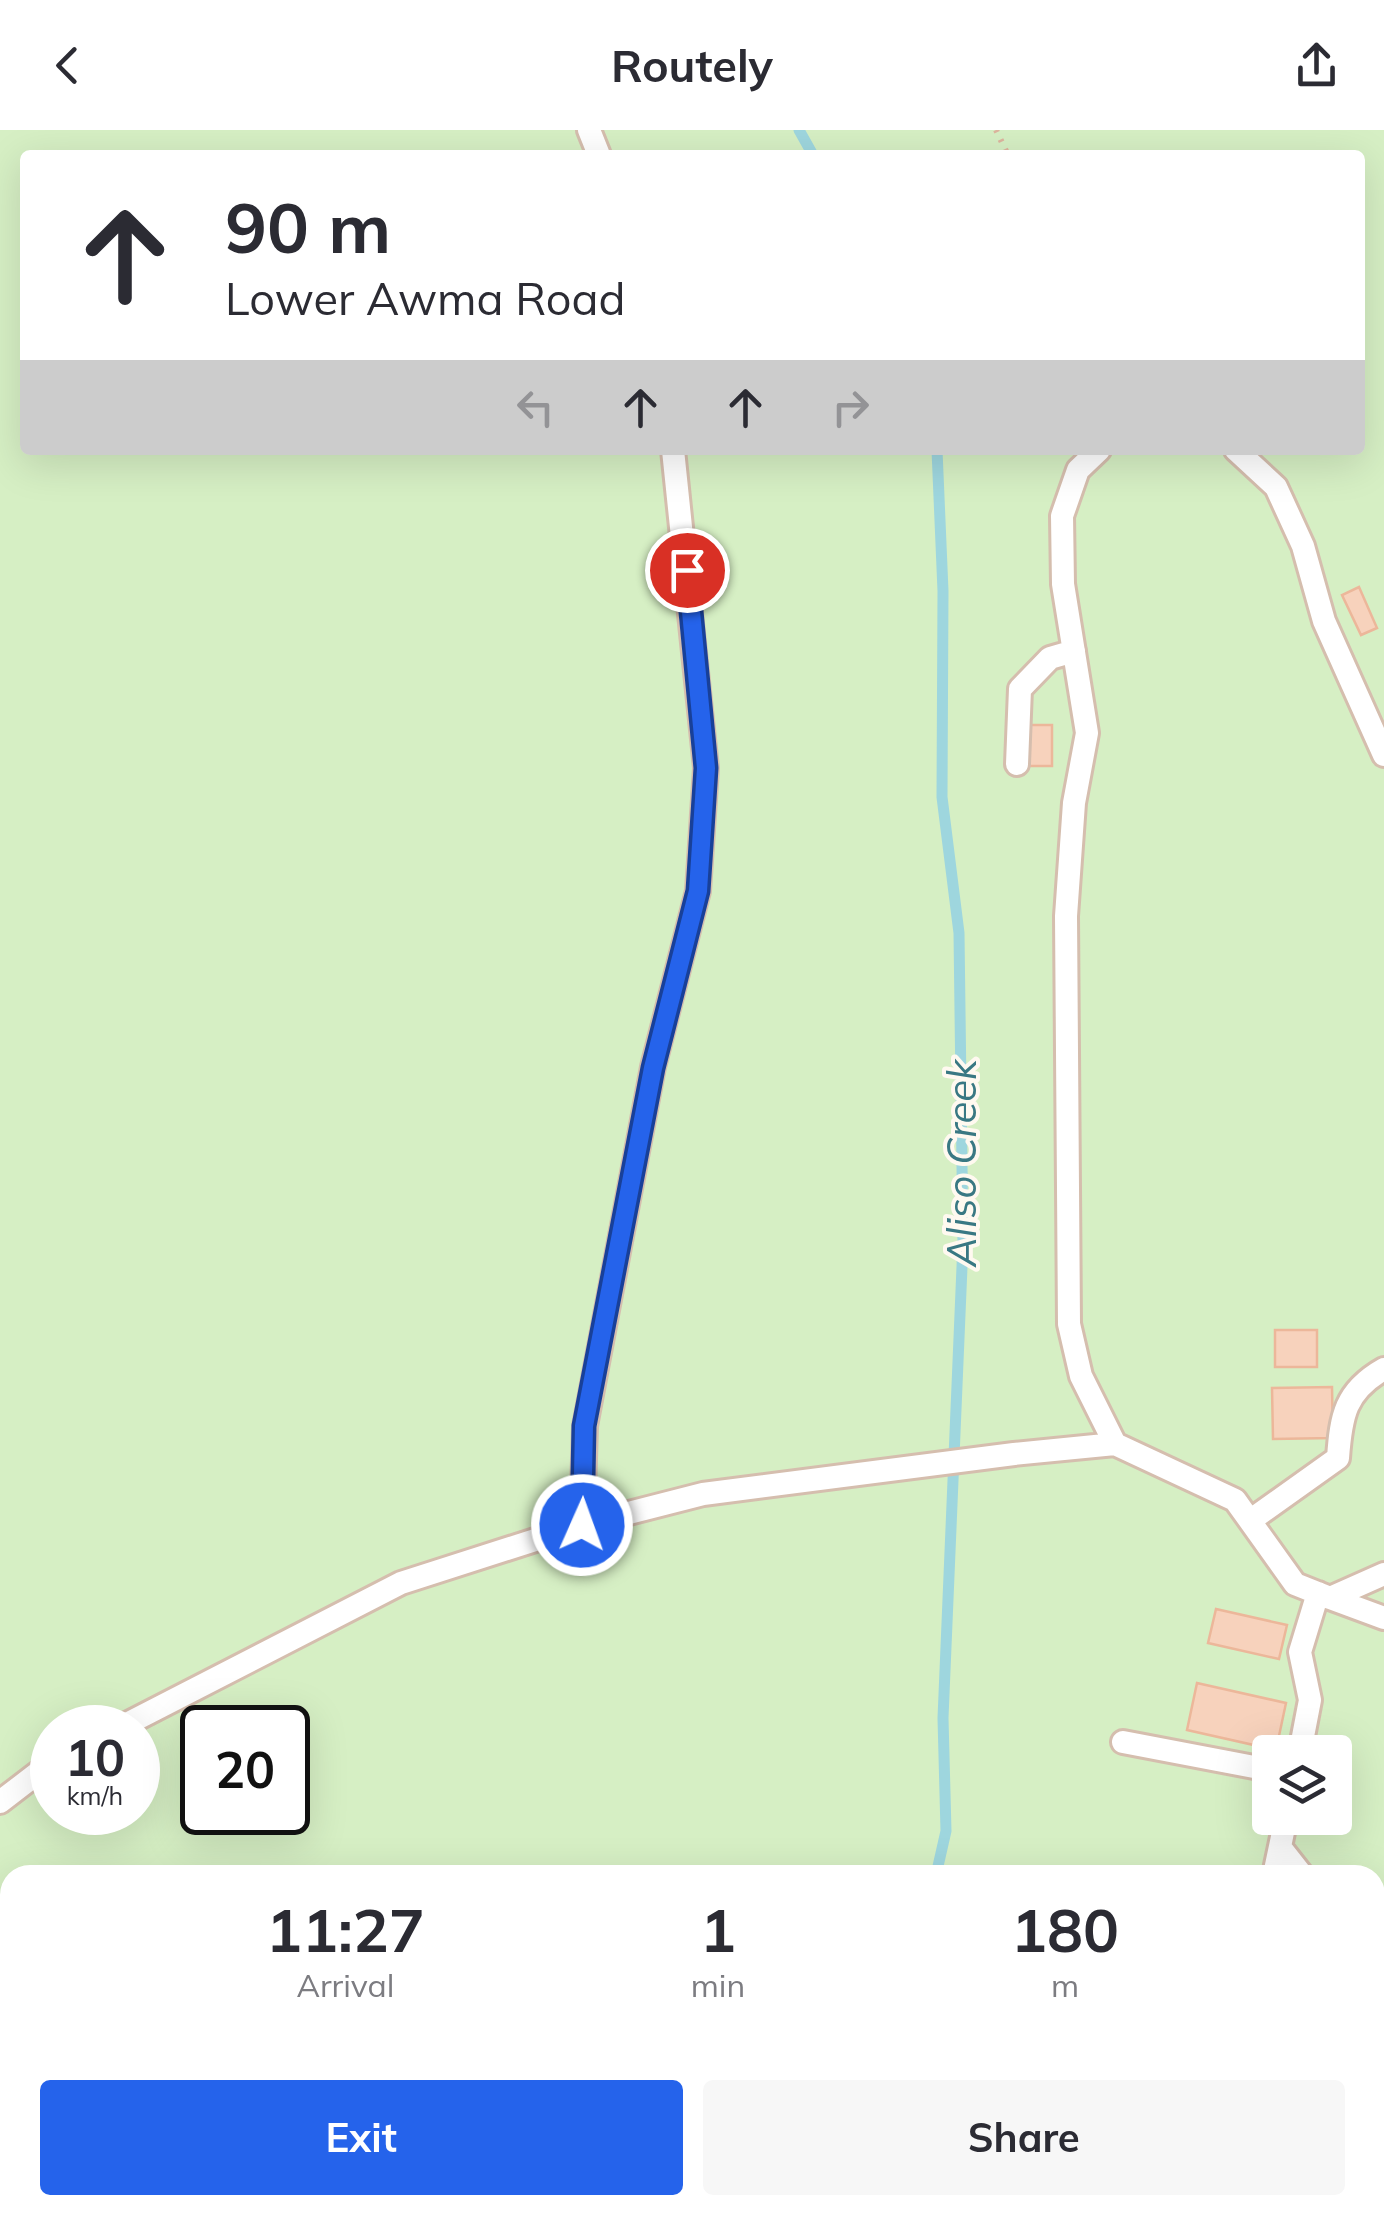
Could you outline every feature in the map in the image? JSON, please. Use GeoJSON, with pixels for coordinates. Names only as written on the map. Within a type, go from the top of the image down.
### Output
{"type":"FeatureCollection","features":[{"type":"Feature","properties":{"kind":"lane"},"geometry":{"type":"LineString","coordinates":[[582,1525],[584,1426],[653,1068],[698,891],[705,822],[706,768],[674,455]]}},
{"type":"Feature","properties":{"kind":"lane"},"geometry":{"type":"LineString","coordinates":[[1094,455],[1078,470],[1062,516],[1063,584],[1087,733],[1074,803],[1066,916],[1069,1324],[1081,1376],[1114,1444]]}},
{"type":"Feature","properties":{"kind":"lane"},"geometry":{"type":"LineString","coordinates":[[1241,455],[1276,487],[1303,546],[1324,621],[1384,755]]}},
{"type":"Feature","properties":{"kind":"lane"},"geometry":{"type":"LineString","coordinates":[[1018,764],[1020,689],[1050,658],[1074,651]]}},
{"type":"Feature","properties":{"kind":"lane"},"geometry":{"type":"LineString","coordinates":[[1251,1520],[1338,1458],[1341,1415],[1350,1395],[1384,1369]]}},
{"type":"Feature","properties":{"kind":"lane"},"geometry":{"type":"LineString","coordinates":[[160,1707],[401,1583],[582,1525],[703,1494],[1114,1444],[1234,1500],[1295,1584],[1384,1618]]}},
{"type":"Feature","properties":{"kind":"lane"},"geometry":{"type":"LineString","coordinates":[[1303,1735],[1310,1700],[1300,1652],[1324,1595],[1384,1574]]}},
{"type":"Feature","properties":{"kind":"lane"},"geometry":{"type":"LineString","coordinates":[[1123,1742],[1252,1767]]}},
{"type":"Feature","properties":{"kind":"lane"},"geometry":{"type":"LineString","coordinates":[[0,1802],[30,1779]]}},
{"type":"Feature","properties":{"kind":"lane"},"geometry":{"type":"LineString","coordinates":[[1276,1865],[1282,1835]]}},
{"type":"Feature","properties":{"kind":"lane"},"geometry":{"type":"LineString","coordinates":[[1280,1847],[1294,1865]]}},
{"type":"Feature","properties":{"kind":"green space"},"geometry":{"type":"Polygon","coordinates":[[[0,130],[1384,130],[1384,1865],[0,1865],[0,130]]]}},
{"type":"Feature","properties":{"kind":"building"},"geometry":{"type":"Polygon","coordinates":[[[1359,587],[1377,628],[1361,635],[1342,595],[1359,587]]]}},
{"type":"Feature","properties":{"kind":"building"},"geometry":{"type":"Polygon","coordinates":[[[1023,725],[1052,725],[1052,766],[1023,766],[1023,725]]]}},
{"type":"Feature","properties":{"kind":"building"},"geometry":{"type":"Polygon","coordinates":[[[1275,1330],[1317,1330],[1317,1367],[1275,1367],[1275,1330]]]}},
{"type":"Feature","properties":{"kind":"building"},"geometry":{"type":"Polygon","coordinates":[[[1332,1387],[1333,1438],[1273,1439],[1272,1388],[1332,1387]]]}},
{"type":"Feature","properties":{"kind":"building"},"geometry":{"type":"Polygon","coordinates":[[[1216,1609],[1287,1625],[1279,1659],[1208,1643],[1216,1609]]]}},
{"type":"Feature","properties":{"kind":"building"},"geometry":{"type":"Polygon","coordinates":[[[1197,1683],[1286,1703],[1279,1735],[1252,1735],[1252,1745],[1187,1730],[1197,1683]]]}},
{"type":"Feature","properties":{"kind":"waterway","name":"Aliso Creek"},"geometry":{"type":"LineString","coordinates":[[799,130],[810,150]]}},
{"type":"Feature","properties":{"kind":"waterway","name":"Aliso Creek"},"geometry":{"type":"LineString","coordinates":[[937,455],[943,591],[942,797],[959,933],[963,1243],[943,1718],[946,1831],[938,1865]]}},
{"type":"Feature","properties":{"kind":"route"},"geometry":{"type":"LineString","coordinates":[[582,1525],[584,1426],[653,1068],[698,891],[706,768],[687,570]]}}]}
